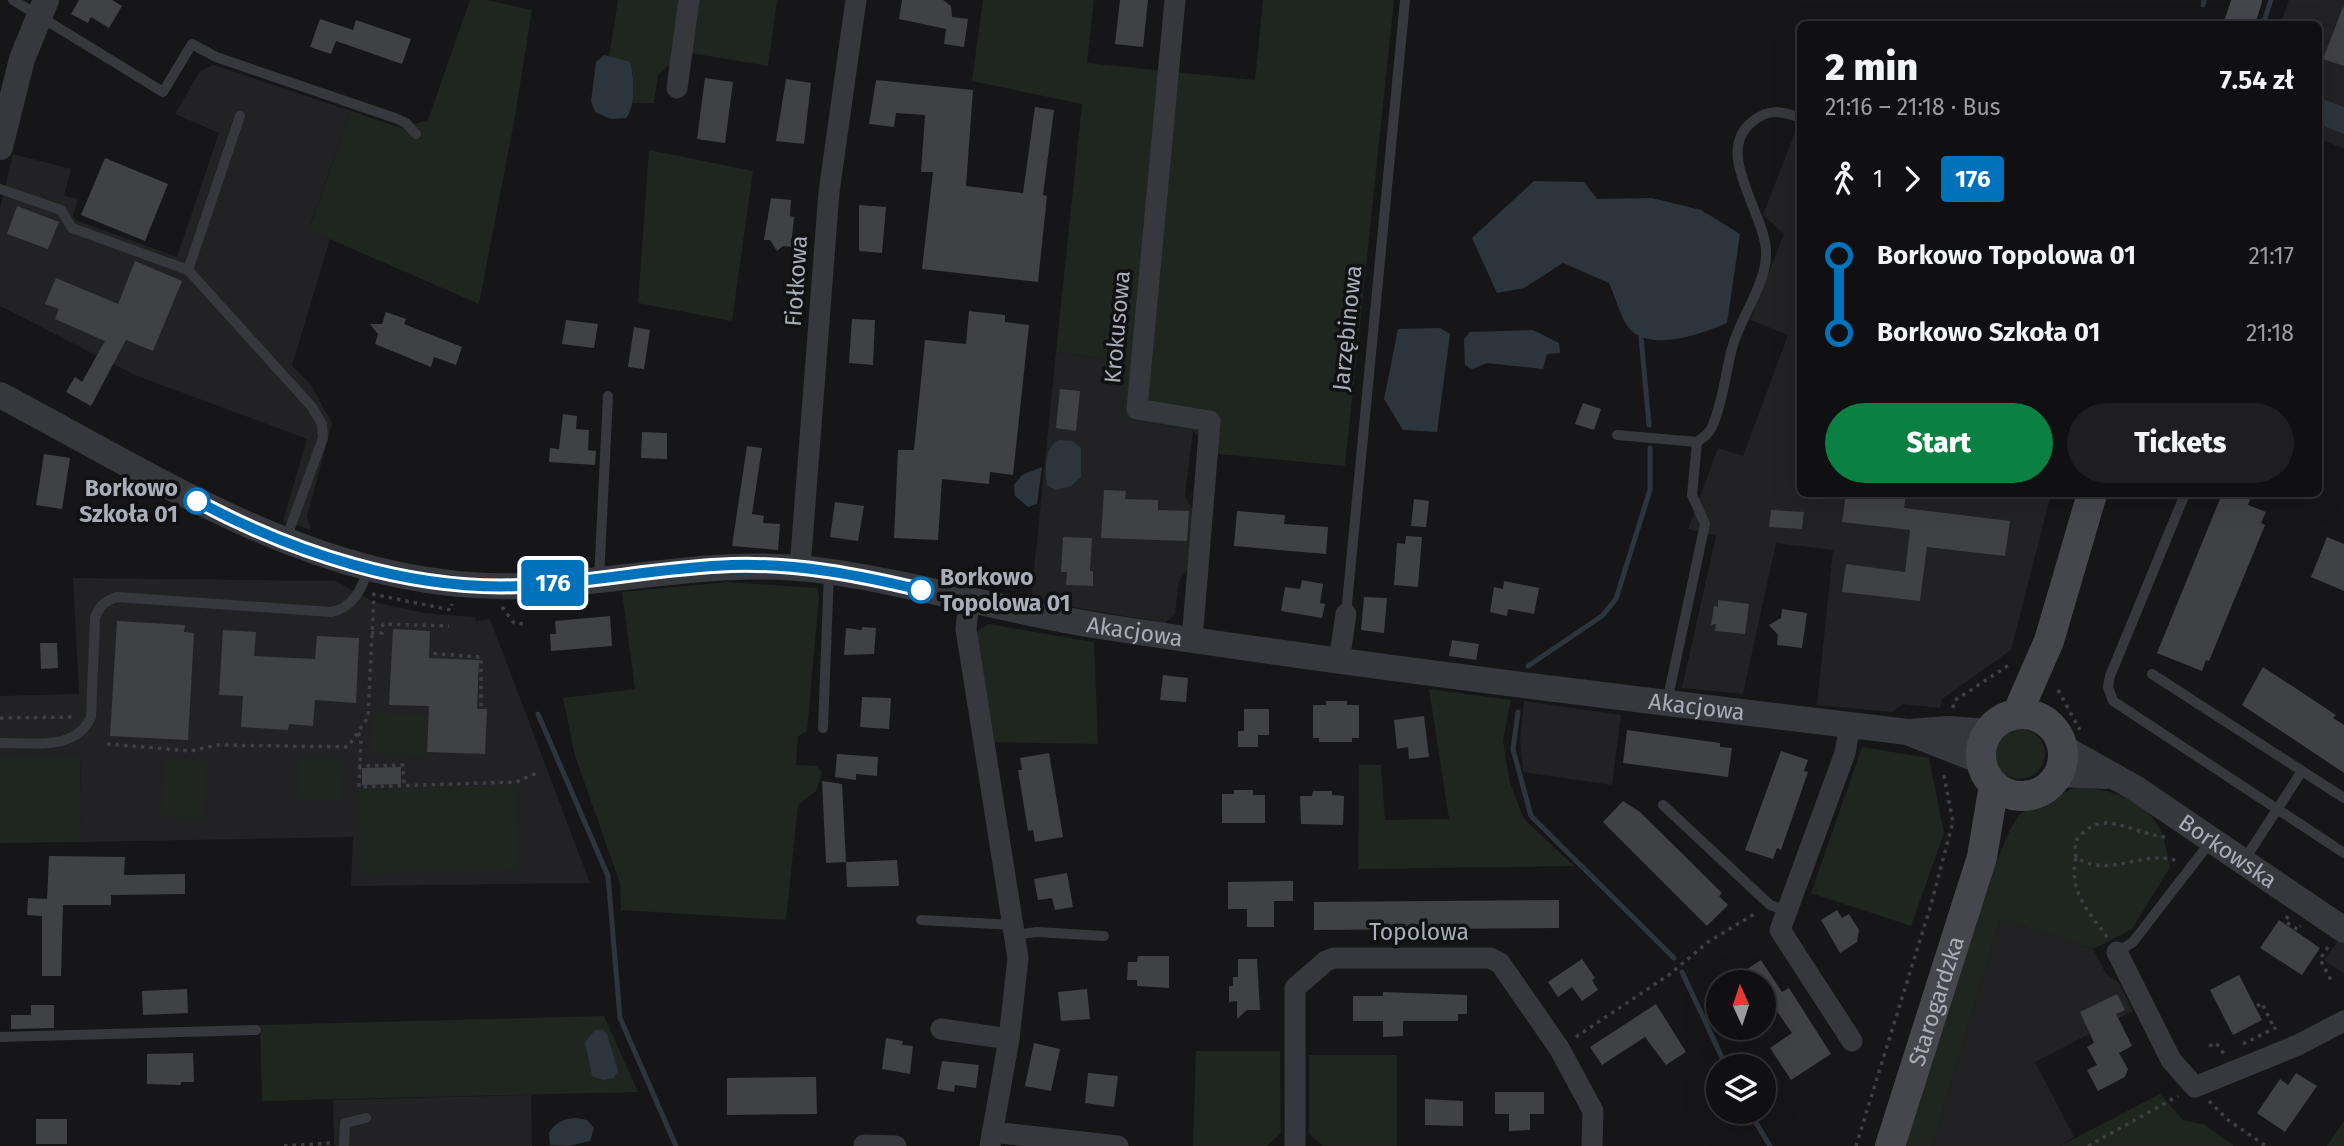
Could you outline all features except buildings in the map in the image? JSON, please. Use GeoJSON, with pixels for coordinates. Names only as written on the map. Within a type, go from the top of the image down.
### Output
{"type":"FeatureCollection","features":[{"type":"Feature","properties":{"kind":"main road"},"geometry":{"type":"LineString","coordinates":[[2240,21],[2247,0]]}},
{"type":"Feature","properties":{"kind":"main road"},"geometry":{"type":"LineString","coordinates":[[2030,717],[2091,497]]}},
{"type":"Feature","properties":{"kind":"main road"},"geometry":{"type":"LineString","coordinates":[[2030,717],[2052,727],[2060,761],[2042,791],[1998,781],[1982,746],[1988,732],[1996,723],[2030,717]]}},
{"type":"Feature","properties":{"kind":"main road","name":"Starogardzka"},"geometry":{"type":"LineString","coordinates":[[1890,1146],[1982,857],[1998,781]]}},
{"type":"Feature","properties":{"kind":"street"},"geometry":{"type":"LineString","coordinates":[[677,88],[689,0]]}},
{"type":"Feature","properties":{"kind":"street","name":"Fiołkowa"},"geometry":{"type":"LineString","coordinates":[[800,568],[829,192],[856,0]]}},
{"type":"Feature","properties":{"kind":"street","name":"Krokusowa"},"geometry":{"type":"LineString","coordinates":[[1175,0],[1137,409],[1210,421],[1192,640]]}},
{"type":"Feature","properties":{"kind":"street"},"geometry":{"type":"LineString","coordinates":[[0,147],[22,59],[42,7]]}},
{"type":"Feature","properties":{"kind":"street","name":"Akacjowa"},"geometry":{"type":"LineString","coordinates":[[0,395],[208,507],[285,541],[368,568],[467,584],[520,586],[732,565],[800,568],[829,571],[1098,626],[1339,661],[1908,732],[1950,729],[1988,732]]}},
{"type":"Feature","properties":{"kind":"street"},"geometry":{"type":"LineString","coordinates":[[970,601],[966,629],[1018,958],[1009,1039],[991,1139],[1118,1146]]}},
{"type":"Feature","properties":{"kind":"street","name":"Jarzębinowa"},"geometry":{"type":"LineString","coordinates":[[1339,661],[1346,614]]}},
{"type":"Feature","properties":{"kind":"street"},"geometry":{"type":"LineString","coordinates":[[1850,725],[1845,753],[1778,907],[1780,930],[1852,1041]]}},
{"type":"Feature","properties":{"kind":"street","name":"Akacjowa"},"geometry":{"type":"LineString","coordinates":[[1908,732],[1998,781]]}},
{"type":"Feature","properties":{"kind":"street","name":"Borkowska"},"geometry":{"type":"LineString","coordinates":[[2060,761],[2109,776],[2135,788],[2339,934]]}},
{"type":"Feature","properties":{"kind":"street"},"geometry":{"type":"LineString","coordinates":[[2117,952],[2171,1060],[2195,1087],[2298,1045],[2344,1021]]}},
{"type":"Feature","properties":{"kind":"street","name":"Topolowa"},"geometry":{"type":"LineString","coordinates":[[1295,1146],[1295,988],[1326,961],[1334,958],[1490,958],[1500,963],[1559,1048],[1593,1111],[1592,1146]]}},
{"type":"Feature","properties":{"kind":"street"},"geometry":{"type":"LineString","coordinates":[[941,1029],[1009,1039]]}},
{"type":"Feature","properties":{"kind":"street"},"geometry":{"type":"LineString","coordinates":[[864,1145],[896,1146]]}},
{"type":"Feature","properties":{"kind":"lane"},"geometry":{"type":"LineString","coordinates":[[13,0],[42,7],[163,92],[192,44],[216,57],[395,118],[406,123],[416,134]]}},
{"type":"Feature","properties":{"kind":"lane","name":"Jarzębinowa"},"geometry":{"type":"LineString","coordinates":[[1346,614],[1405,0]]}},
{"type":"Feature","properties":{"kind":"lane"},"geometry":{"type":"LineString","coordinates":[[1617,435],[1697,442],[1711,431],[1725,389],[1733,345],[1765,265],[1762,229],[1740,172],[1736,151],[1741,130],[1763,113],[1783,111],[1797,116]]}},
{"type":"Feature","properties":{"kind":"lane"},"geometry":{"type":"LineString","coordinates":[[188,270],[240,116]]}},
{"type":"Feature","properties":{"kind":"lane"},"geometry":{"type":"LineString","coordinates":[[0,189],[61,210],[72,228],[188,270],[312,407],[321,424],[323,438],[285,541]]}},
{"type":"Feature","properties":{"kind":"lane"},"geometry":{"type":"LineString","coordinates":[[599,579],[608,396]]}},
{"type":"Feature","properties":{"kind":"lane"},"geometry":{"type":"LineString","coordinates":[[1667,702],[1705,524],[1692,495],[1697,442]]}},
{"type":"Feature","properties":{"kind":"lane"},"geometry":{"type":"LineString","coordinates":[[2184,497],[2110,676],[2108,687],[2113,701],[2344,853]]}},
{"type":"Feature","properties":{"kind":"lane"},"geometry":{"type":"LineString","coordinates":[[0,743],[66,741],[81,733],[91,717],[95,618],[97,611],[108,600],[117,597],[331,612],[346,607],[365,582],[368,568]]}},
{"type":"Feature","properties":{"kind":"lane"},"geometry":{"type":"LineString","coordinates":[[823,728],[829,571]]}},
{"type":"Feature","properties":{"kind":"lane"},"geometry":{"type":"LineString","coordinates":[[2152,674],[2344,798]]}},
{"type":"Feature","properties":{"kind":"lane"},"geometry":{"type":"LineString","coordinates":[[2242,862],[2302,771]]}},
{"type":"Feature","properties":{"kind":"lane"},"geometry":{"type":"LineString","coordinates":[[1663,805],[1778,907]]}},
{"type":"Feature","properties":{"kind":"lane"},"geometry":{"type":"LineString","coordinates":[[2117,952],[2133,942],[2211,841]]}},
{"type":"Feature","properties":{"kind":"lane"},"geometry":{"type":"LineString","coordinates":[[921,920],[1037,933],[1104,936]]}},
{"type":"Feature","properties":{"kind":"lane"},"geometry":{"type":"LineString","coordinates":[[0,1037],[256,1030]]}},
{"type":"Feature","properties":{"kind":"lane"},"geometry":{"type":"LineString","coordinates":[[344,1144],[345,1123],[366,1118]]}},
{"type":"Feature","properties":{"kind":"path"},"geometry":{"type":"LineString","coordinates":[[107,744],[191,751],[218,745],[348,747],[368,717],[373,602]]}},
{"type":"Feature","properties":{"kind":"path"},"geometry":{"type":"LineString","coordinates":[[498,603],[514,623],[524,624]]}},
{"type":"Feature","properties":{"kind":"path"},"geometry":{"type":"LineString","coordinates":[[371,634],[382,633],[383,624],[449,626]]}},
{"type":"Feature","properties":{"kind":"path"},"geometry":{"type":"LineString","coordinates":[[425,653],[481,657],[481,709]]}},
{"type":"Feature","properties":{"kind":"path"},"geometry":{"type":"LineString","coordinates":[[1953,710],[1954,701],[2002,673],[2020,656]]}},
{"type":"Feature","properties":{"kind":"path"},"geometry":{"type":"LineString","coordinates":[[0,718],[91,717]]}},
{"type":"Feature","properties":{"kind":"path"},"geometry":{"type":"LineString","coordinates":[[358,733],[361,738],[359,787],[516,782],[539,772]]}},
{"type":"Feature","properties":{"kind":"path"},"geometry":{"type":"LineString","coordinates":[[358,766],[403,765],[404,785]]}},
{"type":"Feature","properties":{"kind":"path"},"geometry":{"type":"LineString","coordinates":[[1856,1146],[1930,908],[1953,822],[1943,768]]}},
{"type":"Feature","properties":{"kind":"path"},"geometry":{"type":"LineString","coordinates":[[2117,952],[2077,895],[2073,871],[2075,842],[2086,828],[2098,822],[2115,822],[2148,835],[2171,837],[2187,824]]}},
{"type":"Feature","properties":{"kind":"path"},"geometry":{"type":"LineString","coordinates":[[2076,858],[2098,866],[2170,858],[2191,867]]}},
{"type":"Feature","properties":{"kind":"path"},"geometry":{"type":"LineString","coordinates":[[1559,1048],[1670,974],[1708,942],[1778,907]]}},
{"type":"Feature","properties":{"kind":"path"},"geometry":{"type":"LineString","coordinates":[[2330,980],[2320,959],[2339,934]]}},
{"type":"Feature","properties":{"kind":"path"},"geometry":{"type":"LineString","coordinates":[[2257,1006],[2262,1003],[2278,1036],[2285,1032]]}},
{"type":"Feature","properties":{"kind":"path"},"geometry":{"type":"LineString","coordinates":[[2209,1046],[2216,1043],[2222,1054],[2275,1028]]}},
{"type":"Feature","properties":{"kind":"path"},"geometry":{"type":"LineString","coordinates":[[2088,1146],[2195,1087],[2228,1120],[2266,1146]]}},
{"type":"Feature","properties":{"kind":"path"},"geometry":{"type":"LineString","coordinates":[[284,1146],[344,1144]]}},
{"type":"Feature","properties":{"kind":"shaded area"},"geometry":{"type":"Polygon","coordinates":[[[470,0],[486,0],[532,10],[514,122],[479,304],[309,230],[351,111],[401,128],[428,120],[470,0]]]}},
{"type":"Feature","properties":{"kind":"shaded area"},"geometry":{"type":"Polygon","coordinates":[[[618,0],[683,0],[674,61],[658,75],[654,103],[631,103],[633,72],[609,56],[618,0]]]}},
{"type":"Feature","properties":{"kind":"shaded area"},"geometry":{"type":"Polygon","coordinates":[[[697,0],[777,0],[768,66],[690,53],[697,0]]]}},
{"type":"Feature","properties":{"kind":"shaded area"},"geometry":{"type":"Polygon","coordinates":[[[983,0],[1094,0],[1087,63],[1255,80],[1263,0],[1394,0],[1345,466],[1219,454],[1192,430],[1122,418],[1127,362],[1056,352],[1082,104],[972,81],[983,0]]]}},
{"type":"Feature","properties":{"kind":"shaded area"},"geometry":{"type":"Polygon","coordinates":[[[2289,0],[2344,0],[2344,149],[2322,139],[2322,21],[2281,21],[2289,0]]]}},
{"type":"Feature","properties":{"kind":"shaded area"},"geometry":{"type":"Polygon","coordinates":[[[604,55],[630,62],[633,99],[626,118],[611,119],[595,112],[591,101],[596,62],[604,55]]]}},
{"type":"Feature","properties":{"kind":"shaded area"},"geometry":{"type":"Polygon","coordinates":[[[213,65],[351,111],[309,229],[330,239],[292,366],[311,385],[332,423],[307,517],[311,530],[283,521],[307,439],[135,375],[0,306],[0,208],[13,154],[71,169],[64,196],[78,199],[73,215],[75,220],[177,257],[219,133],[175,114],[200,71],[213,65]]]}},
{"type":"Feature","properties":{"kind":"shaded area"},"geometry":{"type":"Polygon","coordinates":[[[2322,99],[2344,107],[2344,134],[2322,125],[2322,99]]]}},
{"type":"Feature","properties":{"kind":"shaded area"},"geometry":{"type":"Polygon","coordinates":[[[1797,127],[1797,497],[2050,497],[2011,650],[1942,699],[1940,708],[1903,704],[1892,712],[1817,705],[1833,550],[1776,543],[1743,694],[1682,688],[1716,536],[1688,529],[1718,448],[1743,456],[1788,335],[1750,320],[1784,234],[1763,215],[1797,127]]]}},
{"type":"Feature","properties":{"kind":"shaded area"},"geometry":{"type":"Polygon","coordinates":[[[649,150],[753,171],[732,321],[638,303],[649,150]]]}},
{"type":"Feature","properties":{"kind":"shaded area"},"geometry":{"type":"Polygon","coordinates":[[[1534,181],[1584,182],[1597,199],[1652,198],[1701,210],[1740,234],[1727,323],[1674,339],[1646,338],[1635,333],[1626,324],[1609,283],[1563,263],[1524,288],[1497,293],[1472,238],[1534,181]]]}},
{"type":"Feature","properties":{"kind":"shaded area"},"geometry":{"type":"Polygon","coordinates":[[[1440,328],[1450,334],[1437,432],[1403,430],[1384,399],[1398,329],[1440,328]]]}},
{"type":"Feature","properties":{"kind":"shaded area"},"geometry":{"type":"Polygon","coordinates":[[[1533,330],[1559,343],[1560,353],[1547,354],[1543,369],[1487,363],[1472,369],[1465,365],[1464,339],[1470,332],[1533,330]]]}},
{"type":"Feature","properties":{"kind":"shaded area"},"geometry":{"type":"Polygon","coordinates":[[[1056,352],[1128,362],[1122,418],[1193,430],[1185,495],[1194,513],[1188,568],[1179,581],[1175,613],[1165,623],[1031,600],[1056,352]]]}},
{"type":"Feature","properties":{"kind":"shaded area"},"geometry":{"type":"Polygon","coordinates":[[[1059,440],[1073,441],[1081,448],[1081,477],[1071,486],[1055,490],[1047,485],[1046,466],[1048,453],[1059,440]]]}},
{"type":"Feature","properties":{"kind":"shaded area"},"geometry":{"type":"Polygon","coordinates":[[[1042,467],[1037,504],[1028,507],[1015,496],[1014,485],[1022,475],[1042,467]]]}},
{"type":"Feature","properties":{"kind":"shaded area"},"geometry":{"type":"Polygon","coordinates":[[[73,578],[336,581],[373,602],[424,613],[475,617],[476,621],[490,619],[590,883],[351,886],[353,837],[82,842],[80,756],[0,756],[0,696],[79,694],[73,578]]]}},
{"type":"Feature","properties":{"kind":"shaded area"},"geometry":{"type":"Polygon","coordinates":[[[728,582],[817,588],[819,598],[807,731],[798,736],[796,765],[817,766],[822,773],[816,791],[798,805],[786,920],[621,910],[620,883],[575,756],[563,698],[635,689],[622,592],[728,582]]]}},
{"type":"Feature","properties":{"kind":"shaded area"},"geometry":{"type":"Polygon","coordinates":[[[989,624],[1094,642],[1098,744],[994,742],[976,632],[989,624]]]}},
{"type":"Feature","properties":{"kind":"shaded area"},"geometry":{"type":"Polygon","coordinates":[[[1429,689],[1511,700],[1503,741],[1510,783],[1524,819],[1574,866],[1358,869],[1359,765],[1381,765],[1385,820],[1449,819],[1429,689]]]}},
{"type":"Feature","properties":{"kind":"shaded area"},"geometry":{"type":"Polygon","coordinates":[[[1524,701],[1621,715],[1612,785],[1523,772],[1520,740],[1524,701]]]}},
{"type":"Feature","properties":{"kind":"shaded area"},"geometry":{"type":"Polygon","coordinates":[[[372,713],[426,715],[425,756],[370,753],[372,713]]]}},
{"type":"Feature","properties":{"kind":"shaded area"},"geometry":{"type":"Polygon","coordinates":[[[2020,729],[2038,736],[2045,754],[2038,772],[2020,779],[2002,772],[1995,754],[2002,736],[2020,729]]]}},
{"type":"Feature","properties":{"kind":"shaded area"},"geometry":{"type":"Polygon","coordinates":[[[1862,747],[1929,758],[1944,833],[1911,926],[1811,893],[1862,747]]]}},
{"type":"Feature","properties":{"kind":"shaded area"},"geometry":{"type":"Polygon","coordinates":[[[0,756],[80,756],[82,842],[0,843],[0,756]]]}},
{"type":"Feature","properties":{"kind":"shaded area"},"geometry":{"type":"Polygon","coordinates":[[[299,757],[343,759],[341,801],[298,799],[299,757]]]}},
{"type":"Feature","properties":{"kind":"shaded area"},"geometry":{"type":"Polygon","coordinates":[[[165,758],[207,760],[204,819],[161,817],[165,758]]]}},
{"type":"Feature","properties":{"kind":"shaded area"},"geometry":{"type":"Polygon","coordinates":[[[516,785],[518,870],[360,874],[358,789],[516,785]]]}},
{"type":"Feature","properties":{"kind":"shaded area"},"geometry":{"type":"Polygon","coordinates":[[[2074,788],[2111,792],[2144,809],[2160,829],[2170,867],[2132,929],[2093,949],[2000,919],[1932,1146],[1902,1146],[1978,905],[2010,830],[2019,815],[2028,809],[2074,788]]]}},
{"type":"Feature","properties":{"kind":"shaded area"},"geometry":{"type":"Polygon","coordinates":[[[2000,919],[2093,949],[2106,974],[2119,983],[2133,1011],[2035,1062],[2074,1137],[2060,1146],[1932,1146],[2000,919]]]}},
{"type":"Feature","properties":{"kind":"shaded area"},"geometry":{"type":"Polygon","coordinates":[[[2339,939],[2344,943],[2344,974],[2324,960],[2339,939]]]}},
{"type":"Feature","properties":{"kind":"shaded area"},"geometry":{"type":"Polygon","coordinates":[[[604,1016],[638,1092],[262,1101],[260,1025],[604,1016]]]}},
{"type":"Feature","properties":{"kind":"shaded area"},"geometry":{"type":"Polygon","coordinates":[[[602,1029],[607,1034],[618,1071],[614,1078],[603,1080],[592,1076],[585,1042],[595,1030],[602,1029]]]}},
{"type":"Feature","properties":{"kind":"shaded area"},"geometry":{"type":"Polygon","coordinates":[[[1196,1051],[1280,1051],[1281,1133],[1267,1146],[1193,1146],[1196,1051]]]}},
{"type":"Feature","properties":{"kind":"shaded area"},"geometry":{"type":"Polygon","coordinates":[[[1309,1055],[1397,1055],[1397,1146],[1323,1146],[1309,1134],[1309,1055]]]}},
{"type":"Feature","properties":{"kind":"shaded area"},"geometry":{"type":"Polygon","coordinates":[[[2160,1094],[2183,1120],[2205,1125],[2234,1146],[2060,1146],[2160,1094]]]}},
{"type":"Feature","properties":{"kind":"shaded area"},"geometry":{"type":"Polygon","coordinates":[[[531,1095],[532,1146],[334,1146],[333,1100],[531,1095]]]}},
{"type":"Feature","properties":{"kind":"shaded area"},"geometry":{"type":"Polygon","coordinates":[[[564,1120],[587,1120],[594,1128],[590,1141],[569,1146],[550,1145],[549,1133],[554,1126],[564,1120]]]}},
{"type":"Feature","properties":{"kind":"shaded area"},"geometry":{"type":"Polygon","coordinates":[[[2344,1121],[2344,1146],[2327,1146],[2344,1121]]]}},
{"type":"Feature","properties":{"kind":"waterway"},"geometry":{"type":"LineString","coordinates":[[2203,5],[2204,0]]}},
{"type":"Feature","properties":{"kind":"waterway"},"geometry":{"type":"LineString","coordinates":[[2264,21],[2271,0]]}},
{"type":"Feature","properties":{"kind":"waterway"},"geometry":{"type":"LineString","coordinates":[[1641,337],[1649,425]]}},
{"type":"Feature","properties":{"kind":"waterway"},"geometry":{"type":"LineString","coordinates":[[1528,666],[1602,616],[1616,599],[1650,490],[1650,448]]}},
{"type":"Feature","properties":{"kind":"waterway"},"geometry":{"type":"LineString","coordinates":[[1518,712],[1513,749],[1531,816],[1674,958]]}},
{"type":"Feature","properties":{"kind":"waterway"},"geometry":{"type":"LineString","coordinates":[[538,714],[608,876],[620,1018],[676,1146]]}},
{"type":"Feature","properties":{"kind":"waterway"},"geometry":{"type":"LineString","coordinates":[[1682,972],[1720,1054]]}},
{"type":"Feature","properties":{"kind":"waterway"},"geometry":{"type":"LineString","coordinates":[[1757,1124],[1770,1146]]}},
{"type":"Feature","properties":{"kind":"bus line","name":"176"},"geometry":{"type":"LineString","coordinates":[[197,501],[258,531],[330,557],[404,576],[467,584],[520,586],[691,567],[770,565],[829,571],[921,590]]}},
{"type":"Feature","properties":{"kind":"place","name":"Borkowo Szkoła 01"},"geometry":{"type":"Point","coordinates":[197,501]}},
{"type":"Feature","properties":{"kind":"place","name":"Borkowo Topolowa 01"},"geometry":{"type":"Point","coordinates":[921,590]}}]}
